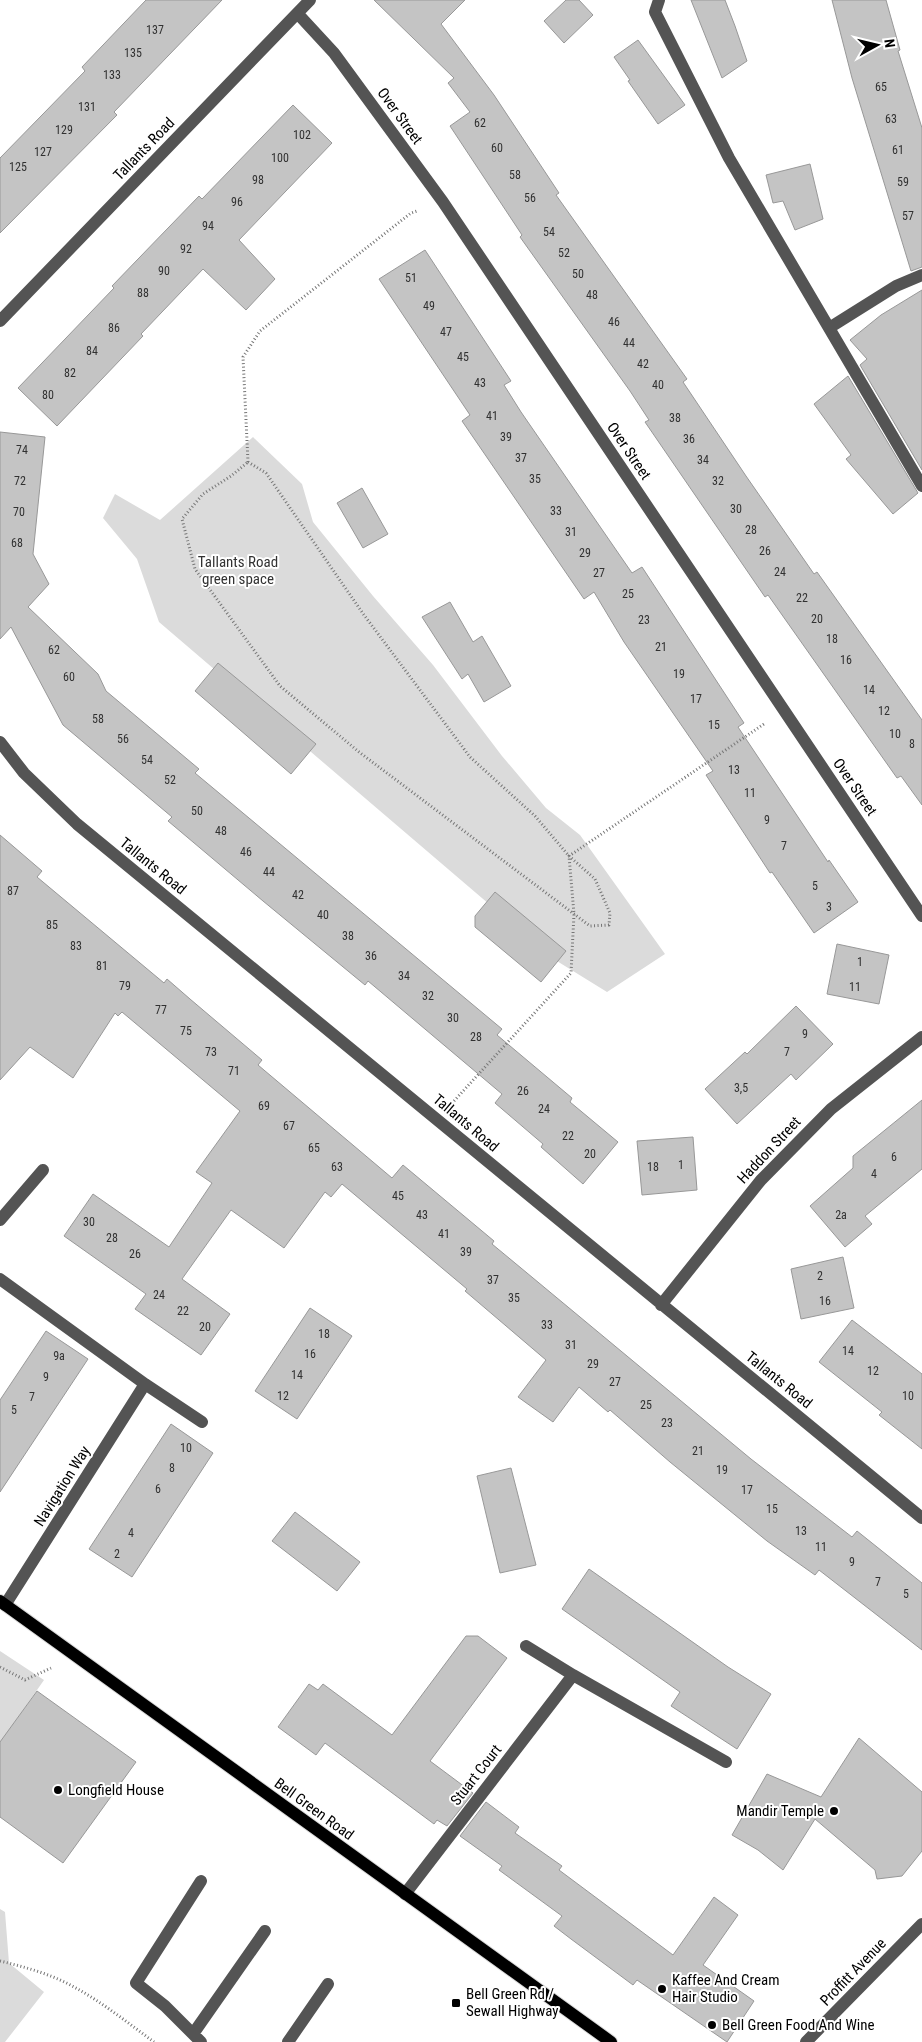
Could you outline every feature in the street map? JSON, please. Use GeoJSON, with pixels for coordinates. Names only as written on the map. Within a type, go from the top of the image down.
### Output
{"type":"FeatureCollection","features":[{"type":"Feature","properties":{"kind":"main road","name":"Bell Green Road"},"geometry":{"type":"LineString","coordinates":[[3,1603],[611,2042]]}},
{"type":"Feature","properties":{"kind":"street","name":"Tallants Road"},"geometry":{"type":"LineString","coordinates":[[0,321],[310,0]]}},
{"type":"Feature","properties":{"kind":"street"},"geometry":{"type":"LineString","coordinates":[[660,0],[655,12],[729,158],[922,486]]}},
{"type":"Feature","properties":{"kind":"street","name":"Over Street"},"geometry":{"type":"LineString","coordinates":[[298,14],[334,53],[443,202],[779,706],[922,916]]}},
{"type":"Feature","properties":{"kind":"street"},"geometry":{"type":"LineString","coordinates":[[829,328],[896,286],[922,275]]}},
{"type":"Feature","properties":{"kind":"street","name":"Tallants Road"},"geometry":{"type":"LineString","coordinates":[[0,742],[24,773],[77,824],[661,1306],[922,1518]]}},
{"type":"Feature","properties":{"kind":"street","name":"Haddon Street"},"geometry":{"type":"LineString","coordinates":[[661,1306],[761,1180],[831,1109],[922,1037]]}},
{"type":"Feature","properties":{"kind":"street"},"geometry":{"type":"LineString","coordinates":[[0,1220],[43,1170]]}},
{"type":"Feature","properties":{"kind":"street"},"geometry":{"type":"LineString","coordinates":[[0,1279],[145,1384],[202,1422]]}},
{"type":"Feature","properties":{"kind":"street","name":"Navigation Way"},"geometry":{"type":"LineString","coordinates":[[3,1603],[145,1384]]}},
{"type":"Feature","properties":{"kind":"street"},"geometry":{"type":"LineString","coordinates":[[526,1646],[573,1676],[726,1762]]}},
{"type":"Feature","properties":{"kind":"street","name":"Stuart Court"},"geometry":{"type":"LineString","coordinates":[[405,1894],[573,1676]]}},
{"type":"Feature","properties":{"kind":"street"},"geometry":{"type":"LineString","coordinates":[[201,1881],[136,1983],[165,2006],[197,2038],[265,1931]]}},
{"type":"Feature","properties":{"kind":"street","name":"Proffitt Avenue"},"geometry":{"type":"LineString","coordinates":[[806,2042],[922,1924]]}},
{"type":"Feature","properties":{"kind":"street"},"geometry":{"type":"LineString","coordinates":[[288,2042],[328,1984]]}},
{"type":"Feature","properties":{"kind":"path"},"geometry":{"type":"LineString","coordinates":[[248,462],[243,357],[260,331],[412,213],[443,202]]}},
{"type":"Feature","properties":{"kind":"path"},"geometry":{"type":"LineString","coordinates":[[248,462],[266,473],[364,615],[470,757],[535,816],[569,856],[595,879],[610,913],[609,925],[590,926],[359,752],[280,686],[195,569],[182,519],[204,494],[248,462]]}},
{"type":"Feature","properties":{"kind":"path"},"geometry":{"type":"LineString","coordinates":[[569,856],[768,720],[779,706]]}},
{"type":"Feature","properties":{"kind":"path"},"geometry":{"type":"LineString","coordinates":[[437,1121],[571,973],[574,914],[569,856]]}},
{"type":"Feature","properties":{"kind":"path"},"geometry":{"type":"LineString","coordinates":[[0,1667],[25,1680],[48,1672],[68,1650]]}},
{"type":"Feature","properties":{"kind":"path"},"geometry":{"type":"LineString","coordinates":[[0,1961],[29,1968],[72,1986],[108,2008],[154,2042]]}},
{"type":"Feature","properties":{"kind":"green space","name":"Tallants Road green space"},"geometry":{"type":"Polygon","coordinates":[[[253,437],[302,484],[313,522],[373,596],[433,665],[502,756],[546,808],[580,835],[665,954],[607,992],[552,958],[159,622],[137,559],[103,518],[115,494],[160,520],[253,437]]]}},
{"type":"Feature","properties":{"kind":"green space"},"geometry":{"type":"Polygon","coordinates":[[[0,1651],[44,1680],[0,1743],[0,1651]]]}},
{"type":"Feature","properties":{"kind":"green space"},"geometry":{"type":"Polygon","coordinates":[[[0,1909],[5,1912],[9,1963],[44,1992],[5,2042],[0,2042],[0,1909]]]}},
{"type":"Feature","properties":{"kind":"building"},"geometry":{"type":"Polygon","coordinates":[[[146,0],[222,0],[114,112],[117,115],[0,233],[0,158],[85,71],[82,67],[146,0]]]}},
{"type":"Feature","properties":{"kind":"building"},"geometry":{"type":"Polygon","coordinates":[[[374,0],[465,0],[441,24],[494,95],[559,193],[556,195],[687,379],[683,382],[746,476],[814,574],[817,572],[922,720],[922,805],[901,776],[897,778],[768,595],[765,597],[645,422],[649,420],[630,391],[520,237],[522,235],[450,126],[470,112],[448,83],[454,78],[374,0]]]}},
{"type":"Feature","properties":{"kind":"building"},"geometry":{"type":"Polygon","coordinates":[[[566,0],[579,0],[593,15],[564,43],[544,21],[566,0]]]}},
{"type":"Feature","properties":{"kind":"building"},"geometry":{"type":"Polygon","coordinates":[[[691,0],[725,0],[747,61],[722,78],[691,0]]]}},
{"type":"Feature","properties":{"kind":"building"},"geometry":{"type":"Polygon","coordinates":[[[832,0],[886,0],[900,50],[898,51],[922,128],[922,267],[911,271],[852,78],[832,0]]]}},
{"type":"Feature","properties":{"kind":"building"},"geometry":{"type":"Polygon","coordinates":[[[638,40],[685,105],[658,124],[614,57],[638,40]]]}},
{"type":"Feature","properties":{"kind":"building"},"geometry":{"type":"Polygon","coordinates":[[[293,105],[332,143],[239,240],[275,279],[246,310],[203,269],[141,334],[143,336],[57,426],[18,388],[114,288],[112,286],[199,196],[202,199],[293,105]]]}},
{"type":"Feature","properties":{"kind":"building"},"geometry":{"type":"Polygon","coordinates":[[[810,164],[823,219],[795,230],[783,201],[773,203],[766,175],[810,164]]]}},
{"type":"Feature","properties":{"kind":"building"},"geometry":{"type":"Polygon","coordinates":[[[425,250],[511,381],[504,385],[521,412],[632,573],[642,567],[744,723],[738,727],[828,862],[829,860],[858,902],[814,933],[772,872],[770,873],[706,775],[713,771],[624,642],[594,592],[584,599],[462,421],[470,415],[379,279],[425,250]]]}},
{"type":"Feature","properties":{"kind":"building"},"geometry":{"type":"Polygon","coordinates":[[[922,290],[922,470],[860,365],[867,359],[850,340],[881,315],[922,290]]]}},
{"type":"Feature","properties":{"kind":"building"},"geometry":{"type":"Polygon","coordinates":[[[848,376],[918,493],[893,514],[846,459],[851,455],[814,404],[848,376]]]}},
{"type":"Feature","properties":{"kind":"building"},"geometry":{"type":"Polygon","coordinates":[[[0,432],[45,437],[33,554],[49,584],[28,607],[98,674],[106,691],[199,769],[195,773],[502,1029],[497,1035],[572,1098],[570,1102],[618,1142],[583,1184],[541,1147],[543,1144],[495,1103],[502,1094],[368,981],[365,985],[263,901],[168,821],[172,817],[63,725],[11,627],[0,639],[0,432]]]}},
{"type":"Feature","properties":{"kind":"building"},"geometry":{"type":"Polygon","coordinates":[[[362,488],[388,534],[363,548],[337,503],[362,488]]]}},
{"type":"Feature","properties":{"kind":"building"},"geometry":{"type":"Polygon","coordinates":[[[450,602],[473,642],[482,636],[511,686],[484,702],[468,674],[462,679],[422,617],[450,602]]]}},
{"type":"Feature","properties":{"kind":"building"},"geometry":{"type":"Polygon","coordinates":[[[218,663],[316,744],[291,774],[195,691],[218,663]]]}},
{"type":"Feature","properties":{"kind":"building"},"geometry":{"type":"Polygon","coordinates":[[[0,835],[42,871],[37,877],[164,983],[167,979],[262,1060],[258,1065],[392,1178],[403,1165],[494,1241],[492,1244],[751,1459],[852,1537],[857,1531],[922,1583],[922,1650],[819,1570],[815,1575],[767,1541],[610,1410],[608,1412],[579,1387],[553,1422],[518,1397],[546,1360],[465,1291],[467,1289],[342,1184],[331,1197],[325,1192],[284,1248],[231,1210],[182,1279],[230,1314],[201,1355],[135,1309],[146,1294],[64,1236],[93,1194],[169,1247],[212,1183],[196,1172],[240,1111],[122,1012],[118,1016],[115,1013],[73,1078],[30,1047],[0,1080],[0,835]]]}},
{"type":"Feature","properties":{"kind":"building"},"geometry":{"type":"Polygon","coordinates":[[[495,892],[566,951],[541,982],[475,927],[475,916],[495,892]]]}},
{"type":"Feature","properties":{"kind":"building"},"geometry":{"type":"Polygon","coordinates":[[[837,944],[889,955],[879,1004],[827,994],[837,944]]]}},
{"type":"Feature","properties":{"kind":"building"},"geometry":{"type":"Polygon","coordinates":[[[796,1006],[833,1044],[796,1080],[791,1074],[737,1124],[705,1089],[745,1052],[747,1054],[796,1006]]]}},
{"type":"Feature","properties":{"kind":"building"},"geometry":{"type":"Polygon","coordinates":[[[922,1100],[922,1169],[865,1216],[872,1224],[845,1247],[810,1206],[853,1168],[853,1156],[922,1100]]]}},
{"type":"Feature","properties":{"kind":"building"},"geometry":{"type":"Polygon","coordinates":[[[693,1137],[697,1190],[642,1195],[637,1141],[693,1137]]]}},
{"type":"Feature","properties":{"kind":"building"},"geometry":{"type":"Polygon","coordinates":[[[843,1257],[854,1308],[801,1319],[791,1269],[843,1257]]]}},
{"type":"Feature","properties":{"kind":"building"},"geometry":{"type":"Polygon","coordinates":[[[310,1308],[352,1336],[297,1419],[255,1391],[310,1308]]]}},
{"type":"Feature","properties":{"kind":"building"},"geometry":{"type":"Polygon","coordinates":[[[852,1320],[922,1374],[922,1449],[879,1415],[882,1412],[819,1362],[852,1320]]]}},
{"type":"Feature","properties":{"kind":"building"},"geometry":{"type":"Polygon","coordinates":[[[46,1331],[88,1359],[0,1492],[0,1400],[46,1331]]]}},
{"type":"Feature","properties":{"kind":"building"},"geometry":{"type":"Polygon","coordinates":[[[171,1424],[213,1453],[132,1577],[89,1549],[171,1424]]]}},
{"type":"Feature","properties":{"kind":"building"},"geometry":{"type":"Polygon","coordinates":[[[511,1468],[536,1565],[500,1573],[477,1476],[511,1468]]]}},
{"type":"Feature","properties":{"kind":"building"},"geometry":{"type":"Polygon","coordinates":[[[295,1512],[360,1562],[337,1591],[272,1541],[295,1512]]]}},
{"type":"Feature","properties":{"kind":"building"},"geometry":{"type":"Polygon","coordinates":[[[589,1569],[728,1667],[771,1694],[737,1749],[671,1706],[680,1692],[562,1609],[589,1569]]]}},
{"type":"Feature","properties":{"kind":"building"},"geometry":{"type":"Polygon","coordinates":[[[466,1636],[478,1636],[507,1658],[430,1761],[473,1793],[447,1826],[437,1820],[434,1824],[325,1743],[316,1755],[278,1727],[309,1684],[318,1690],[323,1684],[392,1735],[466,1636]]]}},
{"type":"Feature","properties":{"kind":"building","name":"Longfield House"},"geometry":{"type":"Polygon","coordinates":[[[37,1691],[136,1762],[63,1863],[0,1817],[0,1742],[37,1691]]]}},
{"type":"Feature","properties":{"kind":"building","name":"Mandir Temple"},"geometry":{"type":"Polygon","coordinates":[[[859,1738],[922,1792],[922,1851],[902,1876],[877,1879],[875,1870],[815,1819],[783,1870],[758,1850],[732,1835],[767,1774],[821,1797],[859,1738]]]}},
{"type":"Feature","properties":{"kind":"building"},"geometry":{"type":"Polygon","coordinates":[[[486,1802],[519,1827],[515,1833],[562,1866],[559,1870],[673,1955],[714,1897],[738,1915],[703,1965],[754,2001],[727,2042],[637,1980],[633,1985],[554,1926],[562,1916],[499,1870],[502,1866],[460,1836],[486,1802]]]}},
{"type":"Feature","properties":{"kind":"place","name":"Longfield House"},"geometry":{"type":"Point","coordinates":[58,1790]}},
{"type":"Feature","properties":{"kind":"place","name":"Mandir Temple"},"geometry":{"type":"Point","coordinates":[834,1811]}},
{"type":"Feature","properties":{"kind":"place","name":"Kaffee And Cream Hair Studio"},"geometry":{"type":"Point","coordinates":[662,1989]}},
{"type":"Feature","properties":{"kind":"place","name":"Bell Green Rd / Sewall Highway"},"geometry":{"type":"Point","coordinates":[456,2003]}},
{"type":"Feature","properties":{"kind":"place","name":"Bell Green Food And Wine"},"geometry":{"type":"Point","coordinates":[712,2025]}}]}
